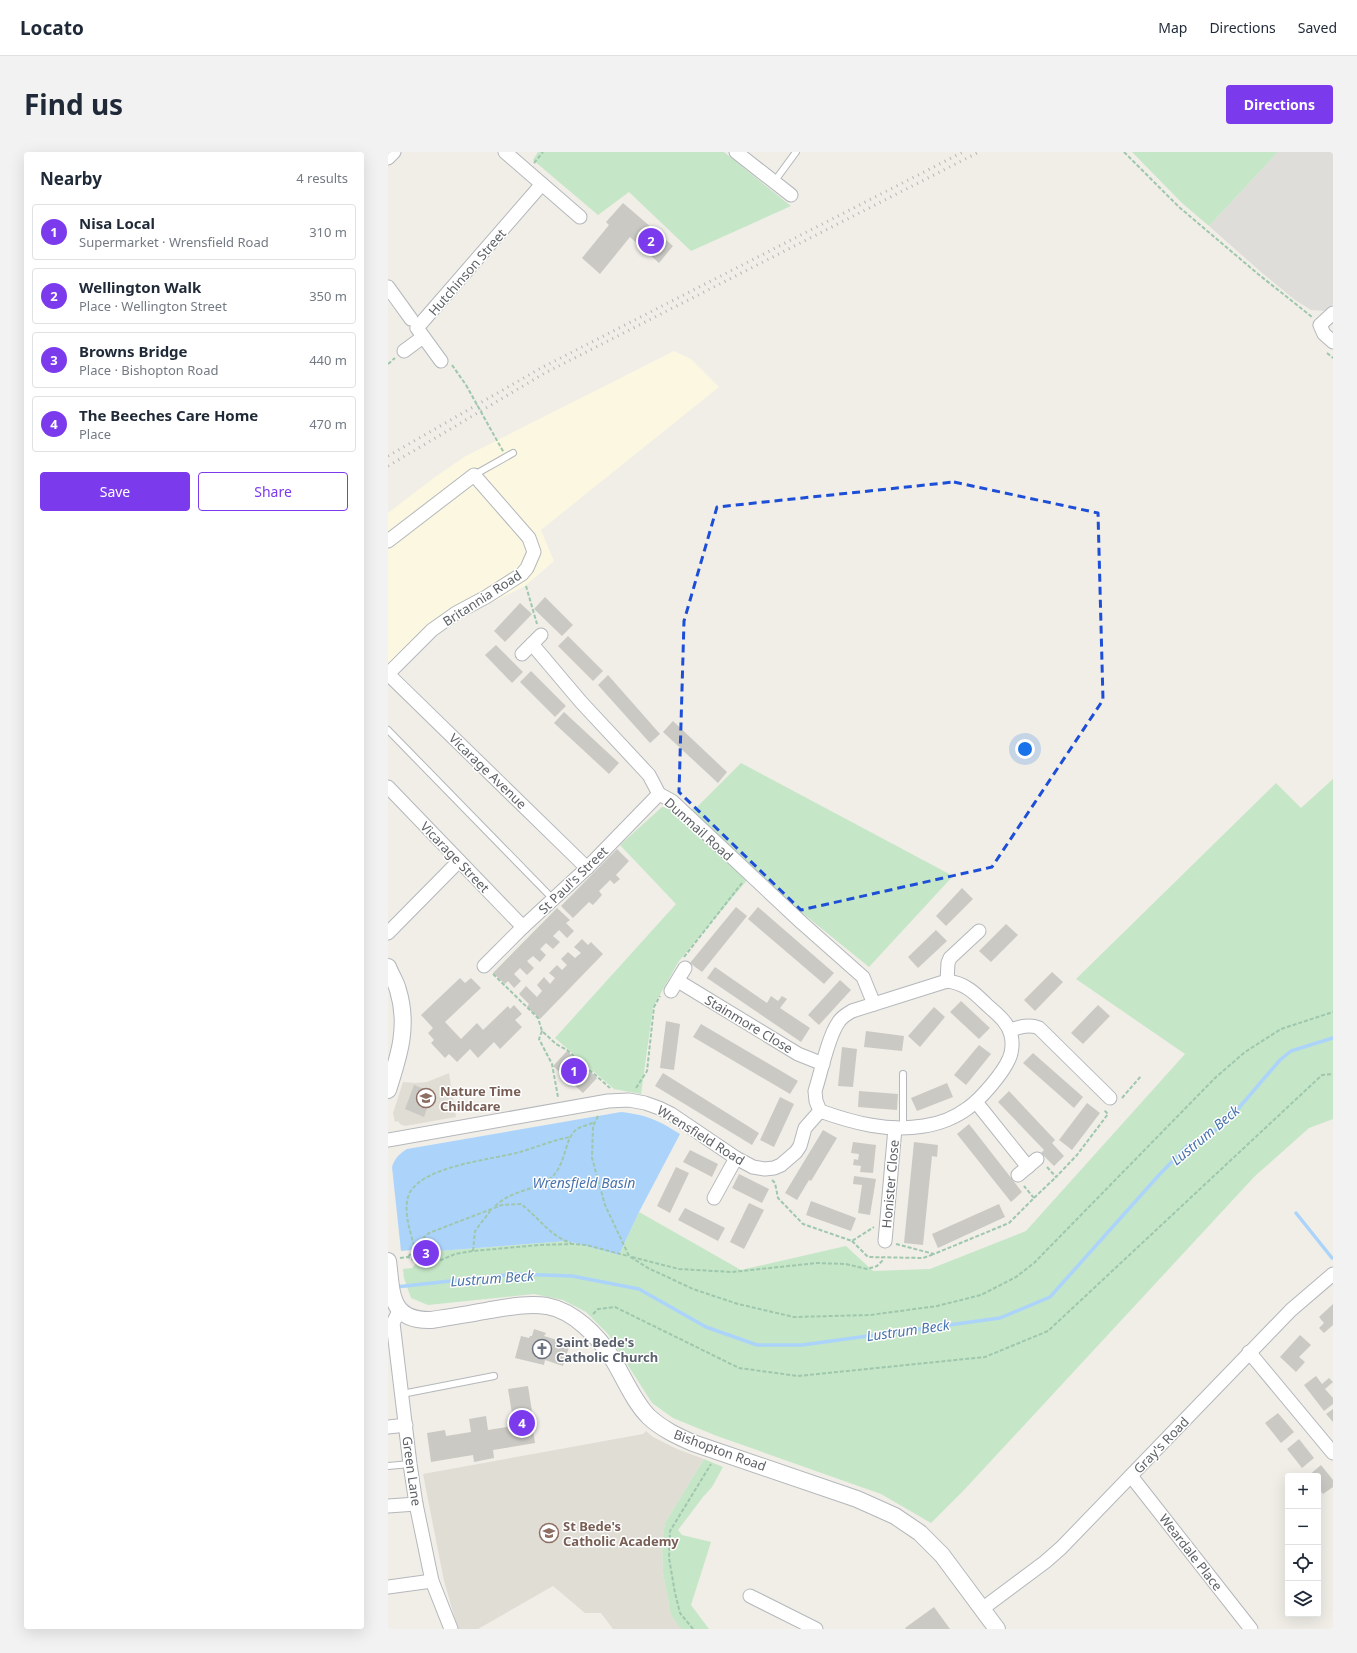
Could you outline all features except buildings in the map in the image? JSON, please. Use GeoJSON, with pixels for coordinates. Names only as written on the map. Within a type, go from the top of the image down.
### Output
{"type":"FeatureCollection","features":[{"type":"Feature","properties":{"kind":"street"},"geometry":{"type":"LineString","coordinates":[[388,158],[394,152]]}},
{"type":"Feature","properties":{"kind":"street"},"geometry":{"type":"LineString","coordinates":[[505,152],[580,217]]}},
{"type":"Feature","properties":{"kind":"street"},"geometry":{"type":"LineString","coordinates":[[736,152],[791,195]]}},
{"type":"Feature","properties":{"kind":"street","name":"Hutchinson Street"},"geometry":{"type":"LineString","coordinates":[[423,337],[418,328],[542,184]]}},
{"type":"Feature","properties":{"kind":"street"},"geometry":{"type":"LineString","coordinates":[[388,287],[411,319]]}},
{"type":"Feature","properties":{"kind":"street"},"geometry":{"type":"LineString","coordinates":[[1333,313],[1317,322],[1324,334],[1333,342]]}},
{"type":"Feature","properties":{"kind":"street"},"geometry":{"type":"LineString","coordinates":[[404,351],[423,337],[446,363]]}},
{"type":"Feature","properties":{"kind":"street"},"geometry":{"type":"LineString","coordinates":[[388,541],[474,475]]}},
{"type":"Feature","properties":{"kind":"street","name":"Britannia Road"},"geometry":{"type":"LineString","coordinates":[[388,674],[432,630],[450,617],[486,597],[522,574],[527,568],[534,552],[529,538],[474,475]]}},
{"type":"Feature","properties":{"kind":"street"},"geometry":{"type":"LineString","coordinates":[[522,654],[536,640]]}},
{"type":"Feature","properties":{"kind":"street","name":"Dunmail Road"},"geometry":{"type":"LineString","coordinates":[[536,640],[581,702],[649,775],[660,794],[672,801],[802,923],[861,975],[866,980],[874,1004]]}},
{"type":"Feature","properties":{"kind":"street","name":"Vicarage Avenue"},"geometry":{"type":"LineString","coordinates":[[388,674],[587,868]]}},
{"type":"Feature","properties":{"kind":"street","name":"Vicarage Street"},"geometry":{"type":"LineString","coordinates":[[388,787],[523,927]]}},
{"type":"Feature","properties":{"kind":"street","name":"St Paul's Street"},"geometry":{"type":"LineString","coordinates":[[484,966],[523,927],[587,868],[660,794]]}},
{"type":"Feature","properties":{"kind":"street"},"geometry":{"type":"LineString","coordinates":[[388,933],[459,861]]}},
{"type":"Feature","properties":{"kind":"street"},"geometry":{"type":"LineString","coordinates":[[947,981],[948,963],[950,958],[979,931]]}},
{"type":"Feature","properties":{"kind":"street"},"geometry":{"type":"LineString","coordinates":[[388,967],[398,990],[403,1015],[402,1046],[388,1090]]}},
{"type":"Feature","properties":{"kind":"street","name":"Stainmore Close"},"geometry":{"type":"LineString","coordinates":[[685,968],[674,986],[798,1054],[824,1064]]}},
{"type":"Feature","properties":{"kind":"street"},"geometry":{"type":"LineString","coordinates":[[947,981],[963,985],[972,991],[1002,1018],[1010,1030],[1012,1045],[1010,1059],[976,1102],[960,1113],[934,1124],[899,1128],[868,1125],[820,1111],[816,1101],[815,1091],[833,1032],[838,1022],[852,1011],[947,981]]}},
{"type":"Feature","properties":{"kind":"street"},"geometry":{"type":"LineString","coordinates":[[1010,1030],[1033,1025],[1039,1028],[1107,1097]]}},
{"type":"Feature","properties":{"kind":"street","name":"Wrensfield Road"},"geometry":{"type":"LineString","coordinates":[[388,1140],[615,1100],[629,1100],[645,1103],[671,1114],[736,1158],[753,1167],[765,1169]]}},
{"type":"Feature","properties":{"kind":"street"},"geometry":{"type":"LineString","coordinates":[[976,1102],[1027,1167]]}},
{"type":"Feature","properties":{"kind":"street"},"geometry":{"type":"LineString","coordinates":[[765,1169],[774,1168],[781,1165],[796,1152],[800,1146],[805,1128],[820,1111]]}},
{"type":"Feature","properties":{"kind":"street","name":"Honister Close"},"geometry":{"type":"LineString","coordinates":[[885,1241],[899,1128]]}},
{"type":"Feature","properties":{"kind":"street"},"geometry":{"type":"LineString","coordinates":[[714,1198],[736,1158]]}},
{"type":"Feature","properties":{"kind":"street"},"geometry":{"type":"LineString","coordinates":[[390,1264],[396,1304]]}},
{"type":"Feature","properties":{"kind":"street","name":"Gray's Road"},"geometry":{"type":"LineString","coordinates":[[982,1609],[1045,1562],[1061,1548],[1249,1352],[1291,1310],[1333,1274]]}},
{"type":"Feature","properties":{"kind":"street","name":"Bishopton Road"},"geometry":{"type":"LineString","coordinates":[[396,1304],[408,1317],[418,1320],[430,1320],[525,1304],[548,1306],[566,1313],[584,1326],[597,1339],[611,1357],[635,1398],[649,1417],[669,1432],[857,1499],[895,1516],[920,1533],[942,1555],[997,1629]]}},
{"type":"Feature","properties":{"kind":"street","name":"Green Lane"},"geometry":{"type":"LineString","coordinates":[[396,1304],[394,1323],[391,1329],[402,1394],[416,1504],[432,1581],[451,1629]]}},
{"type":"Feature","properties":{"kind":"street"},"geometry":{"type":"LineString","coordinates":[[1249,1352],[1333,1453]]}},
{"type":"Feature","properties":{"kind":"street"},"geometry":{"type":"LineString","coordinates":[[388,1427],[406,1425]]}},
{"type":"Feature","properties":{"kind":"street","name":"Weardale Place"},"geometry":{"type":"LineString","coordinates":[[1131,1476],[1251,1629]]}},
{"type":"Feature","properties":{"kind":"street"},"geometry":{"type":"LineString","coordinates":[[388,1506],[416,1504]]}},
{"type":"Feature","properties":{"kind":"street"},"geometry":{"type":"LineString","coordinates":[[388,1587],[432,1581]]}},
{"type":"Feature","properties":{"kind":"street"},"geometry":{"type":"LineString","coordinates":[[750,1596],[816,1629]]}},
{"type":"Feature","properties":{"kind":"lane"},"geometry":{"type":"LineString","coordinates":[[774,182],[796,152]]}},
{"type":"Feature","properties":{"kind":"lane"},"geometry":{"type":"LineString","coordinates":[[474,475],[513,453]]}},
{"type":"Feature","properties":{"kind":"lane"},"geometry":{"type":"LineString","coordinates":[[388,730],[553,899]]}},
{"type":"Feature","properties":{"kind":"lane"},"geometry":{"type":"LineString","coordinates":[[899,1128],[902,1074]]}},
{"type":"Feature","properties":{"kind":"lane"},"geometry":{"type":"LineString","coordinates":[[402,1394],[494,1376]]}},
{"type":"Feature","properties":{"kind":"lane"},"geometry":{"type":"LineString","coordinates":[[388,1466],[410,1464]]}},
{"type":"Feature","properties":{"kind":"path"},"geometry":{"type":"LineString","coordinates":[[1124,152],[1179,207],[1317,322]]}},
{"type":"Feature","properties":{"kind":"path"},"geometry":{"type":"LineString","coordinates":[[446,363],[466,385],[504,453]]}},
{"type":"Feature","properties":{"kind":"path"},"geometry":{"type":"LineString","coordinates":[[522,574],[536,640]]}},
{"type":"Feature","properties":{"kind":"path"},"geometry":{"type":"LineString","coordinates":[[484,966],[538,1018],[542,1031],[556,1044],[567,1050],[611,1090],[615,1100]]}},
{"type":"Feature","properties":{"kind":"path"},"geometry":{"type":"LineString","coordinates":[[597,1103],[598,1115],[595,1122],[592,1158],[605,1204],[628,1256],[648,1268],[693,1289],[738,1304],[794,1317],[870,1315],[937,1306],[981,1295],[1016,1277],[1034,1263],[1215,1078],[1245,1052],[1281,1029],[1333,1012]]}},
{"type":"Feature","properties":{"kind":"path"},"geometry":{"type":"LineString","coordinates":[[542,1031],[539,1038],[552,1064],[560,1110]]}},
{"type":"Feature","properties":{"kind":"path"},"geometry":{"type":"LineString","coordinates":[[584,1326],[598,1309],[615,1307],[739,1368],[798,1376],[985,1357],[1048,1331],[1322,1075],[1333,1074]]}},
{"type":"Feature","properties":{"kind":"path"},"geometry":{"type":"LineString","coordinates":[[765,1169],[775,1183],[778,1198],[803,1224],[852,1241],[868,1257],[923,1258],[1009,1223],[1077,1155],[1108,1114],[1094,1100],[1107,1097],[1141,1076]]}},
{"type":"Feature","properties":{"kind":"path"},"geometry":{"type":"LineString","coordinates":[[473,1251],[475,1231],[492,1209],[508,1197],[536,1187],[553,1175],[563,1162],[570,1137],[578,1128],[595,1122]]}},
{"type":"Feature","properties":{"kind":"path"},"geometry":{"type":"LineString","coordinates":[[414,1246],[408,1224],[407,1201],[416,1184],[425,1178],[455,1166],[521,1152],[555,1140],[570,1137]]}},
{"type":"Feature","properties":{"kind":"path"},"geometry":{"type":"LineString","coordinates":[[1034,1198],[1016,1177],[1039,1157],[1056,1177]]}},
{"type":"Feature","properties":{"kind":"path"},"geometry":{"type":"LineString","coordinates":[[390,1264],[408,1257],[414,1246],[429,1233],[502,1205],[521,1204],[561,1240],[573,1244]]}},
{"type":"Feature","properties":{"kind":"path"},"geometry":{"type":"LineString","coordinates":[[852,1241],[871,1228],[887,1221]]}},
{"type":"Feature","properties":{"kind":"path"},"geometry":{"type":"LineString","coordinates":[[885,1241],[934,1254]]}},
{"type":"Feature","properties":{"kind":"path"},"geometry":{"type":"LineString","coordinates":[[408,1257],[422,1264],[441,1260],[455,1254],[473,1251],[539,1245],[573,1244],[586,1245],[679,1270],[732,1272],[817,1262],[846,1264],[867,1269],[877,1266],[882,1261],[882,1257]]}},
{"type":"Feature","properties":{"kind":"path"},"geometry":{"type":"LineString","coordinates":[[693,1629],[680,1613],[675,1593],[669,1558],[670,1531],[719,1451]]}},
{"type":"Feature","properties":{"kind":"highlighted area"},"geometry":{"type":"Polygon","coordinates":[[[954,482],[1098,513],[1103,700],[992,867],[801,910],[679,792],[684,621],[717,507],[954,482]]]}},
{"type":"Feature","properties":{"kind":"shaded area"},"geometry":{"type":"Polygon","coordinates":[[[1278,152],[1333,152],[1333,304],[1326,311],[1311,310],[1295,300],[1209,226],[1278,152]]]}},
{"type":"Feature","properties":{"kind":"shaded area"},"geometry":{"type":"Polygon","coordinates":[[[674,351],[691,359],[719,387],[541,530],[554,561],[525,586],[457,620],[388,675],[388,513],[464,457],[674,351]]]}},
{"type":"Feature","properties":{"kind":"shaded area","name":"Nature Time Childcare"},"geometry":{"type":"Polygon","coordinates":[[[449,1073],[456,1117],[405,1126],[400,1124],[398,1121],[395,1122],[393,1113],[403,1082],[427,1082],[449,1073]]]}},
{"type":"Feature","properties":{"kind":"shaded area","name":"St Bede's Catholic Academy"},"geometry":{"type":"Polygon","coordinates":[[[646,1431],[653,1437],[677,1449],[704,1459],[665,1523],[662,1542],[663,1573],[671,1615],[681,1629],[613,1629],[601,1613],[585,1613],[553,1586],[478,1629],[458,1629],[444,1581],[423,1474],[643,1434],[646,1431]]]}},
{"type":"Feature","properties":{"kind":"green space"},"geometry":{"type":"Polygon","coordinates":[[[538,152],[724,152],[791,206],[691,251],[629,192],[598,215],[533,160],[538,152]]]}},
{"type":"Feature","properties":{"kind":"green space"},"geometry":{"type":"Polygon","coordinates":[[[1132,152],[1278,152],[1209,226],[1182,203],[1132,152]]]}},
{"type":"Feature","properties":{"kind":"green space"},"geometry":{"type":"Polygon","coordinates":[[[741,763],[953,876],[869,967],[753,873],[679,961],[653,1007],[641,1094],[614,1089],[555,1038],[676,904],[620,845],[662,807],[695,809],[741,763]]]}},
{"type":"Feature","properties":{"kind":"green space"},"geometry":{"type":"Polygon","coordinates":[[[1333,779],[1333,1119],[1309,1128],[1255,1176],[964,1490],[931,1523],[881,1494],[717,1436],[673,1418],[652,1403],[608,1334],[586,1312],[563,1300],[534,1294],[428,1305],[411,1298],[404,1278],[403,1269],[412,1268],[418,1261],[436,1258],[439,1251],[567,1241],[619,1255],[639,1212],[741,1270],[846,1246],[873,1271],[930,1269],[1026,1231],[1185,1054],[1076,979],[1276,783],[1301,808],[1333,779]]]}},
{"type":"Feature","properties":{"kind":"green space"},"geometry":{"type":"Polygon","coordinates":[[[704,1459],[723,1467],[712,1487],[678,1530],[682,1535],[711,1542],[691,1605],[709,1629],[681,1629],[671,1615],[663,1573],[662,1542],[665,1523],[704,1459]]]}},
{"type":"Feature","properties":{"kind":"water","name":"Wrensfield Basin"},"geometry":{"type":"Polygon","coordinates":[[[621,1112],[652,1119],[680,1134],[639,1212],[619,1255],[567,1241],[439,1251],[431,1248],[401,1251],[392,1167],[398,1156],[407,1149],[621,1112]]]}},
{"type":"Feature","properties":{"kind":"waterway","name":"Lustrum Beck"},"geometry":{"type":"LineString","coordinates":[[396,1287],[514,1274],[572,1276],[639,1289],[706,1327],[757,1345],[802,1345],[1000,1318],[1050,1297],[1159,1175],[1188,1145],[1219,1128],[1231,1117],[1280,1060],[1291,1051],[1333,1038]]}},
{"type":"Feature","properties":{"kind":"waterway"},"geometry":{"type":"LineString","coordinates":[[1296,1213],[1332,1258]]}},
{"type":"Feature","properties":{"kind":"railway"},"geometry":{"type":"LineString","coordinates":[[388,456],[541,368],[963,152]]}},
{"type":"Feature","properties":{"kind":"railway"},"geometry":{"type":"LineString","coordinates":[[388,466],[545,373],[979,152]]}},
{"type":"Feature","properties":{"kind":"place","name":"Wellington Walk"},"geometry":{"type":"Point","coordinates":[651,241]}},
{"type":"Feature","properties":{"kind":"place","name":"Nisa Local"},"geometry":{"type":"Point","coordinates":[574,1071]}},
{"type":"Feature","properties":{"kind":"place","name":"Nature Time Childcare"},"geometry":{"type":"Point","coordinates":[426,1098]}},
{"type":"Feature","properties":{"kind":"place","name":"Browns Bridge"},"geometry":{"type":"Point","coordinates":[426,1253]}},
{"type":"Feature","properties":{"kind":"place","name":"Saint Bede's Catholic Church"},"geometry":{"type":"Point","coordinates":[542,1349]}},
{"type":"Feature","properties":{"kind":"place","name":"The Beeches Care Home"},"geometry":{"type":"Point","coordinates":[522,1423]}},
{"type":"Feature","properties":{"kind":"place","name":"St Bede's Catholic Academy"},"geometry":{"type":"Point","coordinates":[549,1533]}}]}
